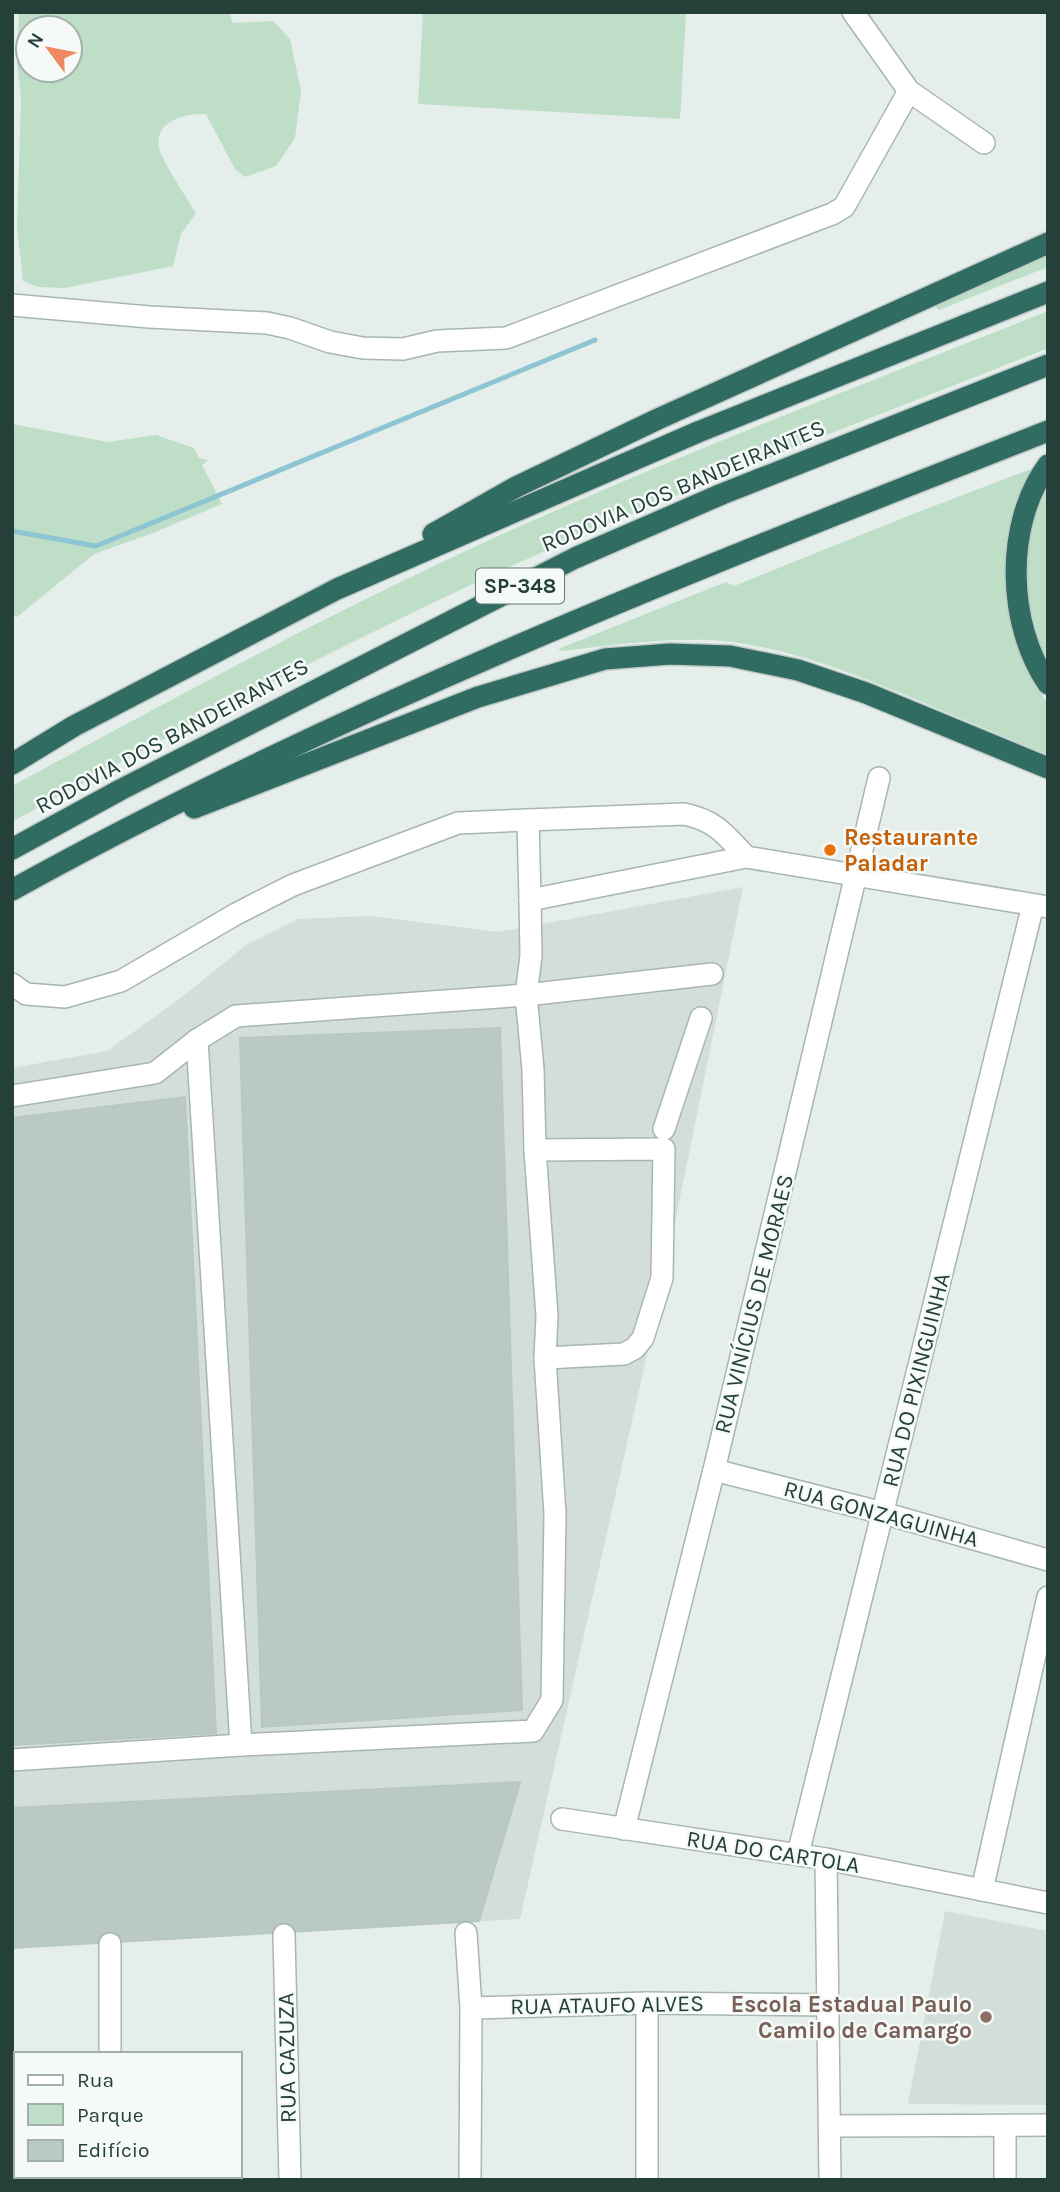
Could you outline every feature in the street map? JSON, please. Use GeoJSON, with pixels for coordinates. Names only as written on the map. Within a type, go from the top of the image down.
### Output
{"type":"FeatureCollection","features":[{"type":"Feature","properties":{"kind":"highway"},"geometry":{"type":"LineString","coordinates":[[337,589],[516,487],[658,419],[1048,243]]}},
{"type":"Feature","properties":{"kind":"highway","name":"RODOVIA DOS BANDEIRANTES"},"geometry":{"type":"LineString","coordinates":[[12,764],[74,726],[337,589],[698,432],[1048,292]]}},
{"type":"Feature","properties":{"kind":"highway","name":"RODOVIA DOS BANDEIRANTES"},"geometry":{"type":"LineString","coordinates":[[12,849],[122,789],[575,558],[722,494],[1048,365]]}},
{"type":"Feature","properties":{"kind":"highway"},"geometry":{"type":"LineString","coordinates":[[12,890],[84,850],[283,750],[716,561],[1048,431]]}},
{"type":"Feature","properties":{"kind":"highway"},"geometry":{"type":"LineString","coordinates":[[1048,465],[1030,499],[1018,539],[1015,582],[1024,628],[1037,668],[1048,684]]}},
{"type":"Feature","properties":{"kind":"highway"},"geometry":{"type":"LineString","coordinates":[[84,850],[478,697],[605,659],[670,654],[730,656],[797,670],[866,693],[1048,768]]}},
{"type":"Feature","properties":{"kind":"street"},"geometry":{"type":"LineString","coordinates":[[853,12],[909,91],[984,143]]}},
{"type":"Feature","properties":{"kind":"street"},"geometry":{"type":"LineString","coordinates":[[12,305],[149,317],[267,323],[330,342],[363,348],[403,349],[437,341],[506,338],[807,223],[844,206],[909,91]]}},
{"type":"Feature","properties":{"kind":"street","name":"RUA VINÍCIUS DE MORAES"},"geometry":{"type":"LineString","coordinates":[[624,1829],[880,778]]}},
{"type":"Feature","properties":{"kind":"street"},"geometry":{"type":"LineString","coordinates":[[12,984],[26,993],[65,997],[121,981],[236,914],[293,885],[458,823],[684,814],[703,818],[724,832],[746,857]]}},
{"type":"Feature","properties":{"kind":"street"},"geometry":{"type":"LineString","coordinates":[[12,1760],[241,1745],[533,1731],[552,1699],[555,1514],[545,1358],[547,1316],[535,1150],[533,1069],[526,995],[531,956],[528,820]]}},
{"type":"Feature","properties":{"kind":"street"},"geometry":{"type":"LineString","coordinates":[[530,900],[746,857],[1040,906]]}},
{"type":"Feature","properties":{"kind":"street","name":"RUA DO PIXINGUINHA"},"geometry":{"type":"LineString","coordinates":[[798,1854],[1040,906]]}},
{"type":"Feature","properties":{"kind":"street"},"geometry":{"type":"LineString","coordinates":[[12,1096],[155,1073],[197,1040],[236,1016],[526,995],[712,974]]}},
{"type":"Feature","properties":{"kind":"street"},"geometry":{"type":"LineString","coordinates":[[664,1129],[701,1018]]}},
{"type":"Feature","properties":{"kind":"street"},"geometry":{"type":"LineString","coordinates":[[197,1040],[241,1745]]}},
{"type":"Feature","properties":{"kind":"street"},"geometry":{"type":"LineString","coordinates":[[535,1150],[664,1149],[662,1278],[643,1338],[635,1348],[624,1354],[545,1358]]}},
{"type":"Feature","properties":{"kind":"street","name":"RUA GONZAGUINHA"},"geometry":{"type":"LineString","coordinates":[[713,1470],[883,1513],[1048,1560]]}},
{"type":"Feature","properties":{"kind":"street"},"geometry":{"type":"LineString","coordinates":[[982,1890],[1048,1597]]}},
{"type":"Feature","properties":{"kind":"street","name":"RUA DO CARTOLA"},"geometry":{"type":"LineString","coordinates":[[562,1819],[798,1854],[1048,1903]]}},
{"type":"Feature","properties":{"kind":"street"},"geometry":{"type":"LineString","coordinates":[[826,1859],[830,2180]]}},
{"type":"Feature","properties":{"kind":"street"},"geometry":{"type":"LineString","coordinates":[[466,1933],[471,2008],[470,2180]]}},
{"type":"Feature","properties":{"kind":"street","name":"RUA CAZUZA"},"geometry":{"type":"LineString","coordinates":[[284,1935],[290,2180]]}},
{"type":"Feature","properties":{"kind":"street"},"geometry":{"type":"LineString","coordinates":[[110,1944],[110,2052]]}},
{"type":"Feature","properties":{"kind":"street"},"geometry":{"type":"LineString","coordinates":[[647,2003],[647,2180]]}},
{"type":"Feature","properties":{"kind":"street","name":"RUA ATAUFO ALVES"},"geometry":{"type":"LineString","coordinates":[[471,2008],[647,2003],[828,2005]]}},
{"type":"Feature","properties":{"kind":"street"},"geometry":{"type":"LineString","coordinates":[[831,2126],[1048,2126]]}},
{"type":"Feature","properties":{"kind":"street"},"geometry":{"type":"LineString","coordinates":[[1005,2126],[1005,2180]]}},
{"type":"Feature","properties":{"kind":"shaded area"},"geometry":{"type":"Polygon","coordinates":[[[743,887],[660,1297],[520,1919],[12,1948],[12,1068],[107,1051],[182,997],[246,945],[298,919],[370,916],[498,932],[743,887]]]}},
{"type":"Feature","properties":{"kind":"shaded area","name":"Escola Estadual Paulo Camilo de Camargo"},"geometry":{"type":"Polygon","coordinates":[[[945,1911],[1048,1931],[1048,2105],[908,2104],[945,1911]]]}},
{"type":"Feature","properties":{"kind":"green space"},"geometry":{"type":"Polygon","coordinates":[[[19,12],[229,12],[233,23],[273,21],[290,39],[301,91],[295,138],[276,166],[245,177],[235,169],[206,114],[188,115],[165,126],[158,141],[160,151],[196,213],[181,234],[173,266],[65,288],[39,287],[23,281],[17,227],[19,84],[84,84],[84,14],[19,12]]]}},
{"type":"Feature","properties":{"kind":"green space"},"geometry":{"type":"Polygon","coordinates":[[[423,12],[686,12],[680,119],[418,104],[423,12]]]}},
{"type":"Feature","properties":{"kind":"green space"},"geometry":{"type":"Polygon","coordinates":[[[1048,255],[1048,267],[939,310],[934,305],[1048,255]]]}},
{"type":"Feature","properties":{"kind":"green space"},"geometry":{"type":"Polygon","coordinates":[[[1048,311],[1048,348],[621,518],[481,580],[244,697],[12,822],[12,786],[354,605],[470,549],[613,486],[1048,311]]]}},
{"type":"Feature","properties":{"kind":"green space"},"geometry":{"type":"Polygon","coordinates":[[[12,424],[108,442],[156,435],[194,448],[199,458],[208,460],[202,465],[222,504],[94,554],[17,617],[12,616],[12,424]]]}},
{"type":"Feature","properties":{"kind":"green space"},"geometry":{"type":"Polygon","coordinates":[[[1034,468],[1015,507],[1007,545],[1007,585],[1021,652],[1033,683],[1048,704],[1048,755],[865,679],[815,661],[764,648],[711,640],[674,640],[562,651],[558,649],[726,582],[734,586],[1034,468]]]}},
{"type":"Feature","properties":{"kind":"green space"},"geometry":{"type":"Polygon","coordinates":[[[1048,482],[1048,665],[1030,612],[1026,554],[1033,515],[1048,482]]]}},
{"type":"Feature","properties":{"kind":"building"},"geometry":{"type":"Polygon","coordinates":[[[500,1028],[522,1710],[262,1727],[240,1038],[500,1028]]]}},
{"type":"Feature","properties":{"kind":"building"},"geometry":{"type":"Polygon","coordinates":[[[185,1097],[216,1733],[12,1745],[12,1118],[185,1097]]]}},
{"type":"Feature","properties":{"kind":"building"},"geometry":{"type":"Polygon","coordinates":[[[520,1782],[479,1921],[12,1948],[12,1808],[520,1782]]]}},
{"type":"Feature","properties":{"kind":"waterway"},"geometry":{"type":"LineString","coordinates":[[12,531],[96,546],[595,340]]}},
{"type":"Feature","properties":{"kind":"place","name":"Restaurante Paladar"},"geometry":{"type":"Point","coordinates":[830,850]}},
{"type":"Feature","properties":{"kind":"place","name":"Escola Estadual Paulo Camilo de Camargo"},"geometry":{"type":"Point","coordinates":[986,2017]}}]}
